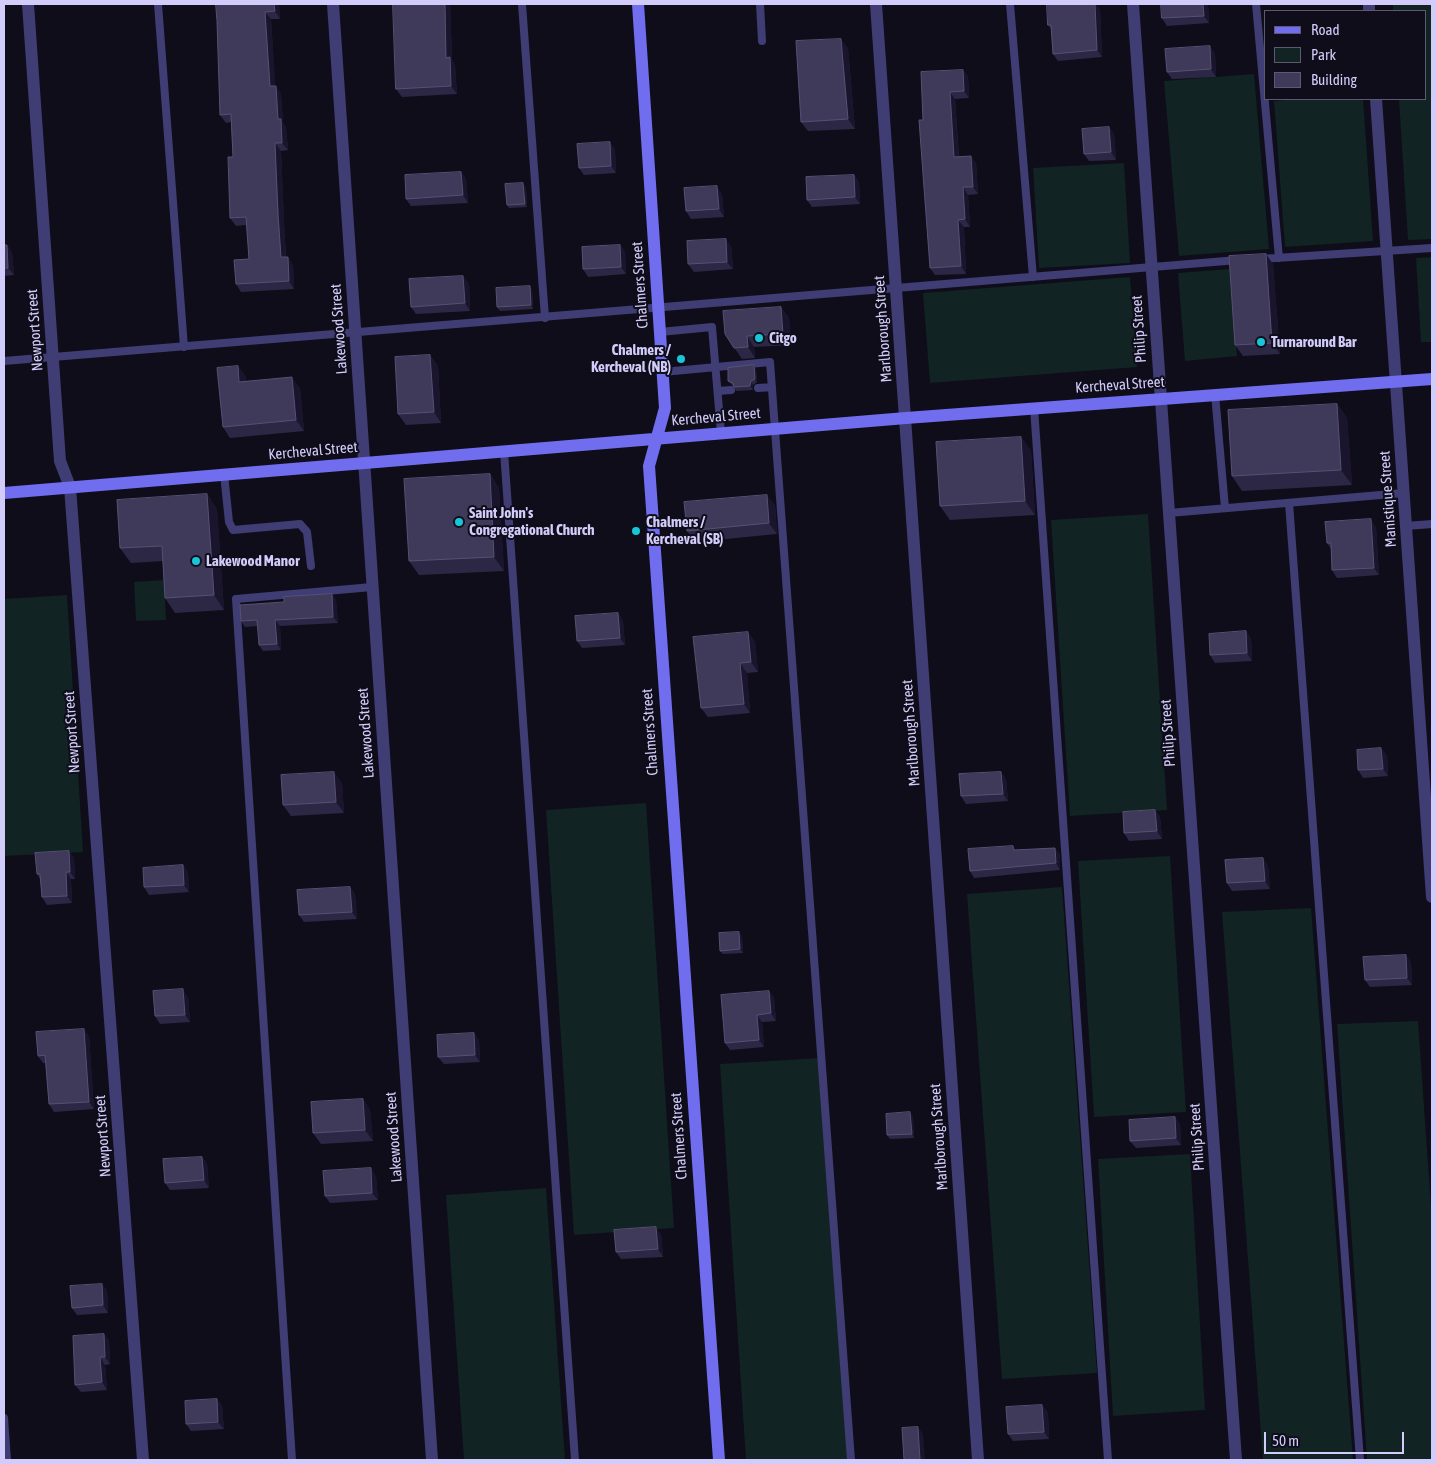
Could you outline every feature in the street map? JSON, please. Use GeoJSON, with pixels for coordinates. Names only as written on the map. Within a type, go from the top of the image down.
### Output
{"type":"FeatureCollection","features":[{"type":"Feature","properties":{"kind":"street","name":"Newport Street"},"geometry":{"type":"LineString","coordinates":[[28,4],[60,461],[70,487],[143,1460]]}},
{"type":"Feature","properties":{"kind":"street","name":"Lakewood Street"},"geometry":{"type":"LineString","coordinates":[[333,4],[432,1460]]}},
{"type":"Feature","properties":{"kind":"street","name":"Chalmers Street"},"geometry":{"type":"LineString","coordinates":[[638,4],[665,408],[649,466],[719,1460]]}},
{"type":"Feature","properties":{"kind":"street","name":"Marlborough Street"},"geometry":{"type":"LineString","coordinates":[[876,4],[978,1460]]}},
{"type":"Feature","properties":{"kind":"street","name":"Philip Street"},"geometry":{"type":"LineString","coordinates":[[1133,4],[1236,1460]]}},
{"type":"Feature","properties":{"kind":"street","name":"Manistique Street"},"geometry":{"type":"LineString","coordinates":[[1376,100],[1432,897]]}},
{"type":"Feature","properties":{"kind":"street","name":"Kercheval Street"},"geometry":{"type":"LineString","coordinates":[[4,492],[906,418],[1432,379]]}},
{"type":"Feature","properties":{"kind":"lane"},"geometry":{"type":"LineString","coordinates":[[158,4],[184,347]]}},
{"type":"Feature","properties":{"kind":"lane"},"geometry":{"type":"LineString","coordinates":[[522,4],[545,318]]}},
{"type":"Feature","properties":{"kind":"lane"},"geometry":{"type":"LineString","coordinates":[[760,4],[762,41]]}},
{"type":"Feature","properties":{"kind":"lane"},"geometry":{"type":"LineString","coordinates":[[1010,4],[1033,277]]}},
{"type":"Feature","properties":{"kind":"lane"},"geometry":{"type":"LineString","coordinates":[[1256,4],[1264,92]]}},
{"type":"Feature","properties":{"kind":"lane"},"geometry":{"type":"LineString","coordinates":[[1265,100],[1279,258]]}},
{"type":"Feature","properties":{"kind":"lane"},"geometry":{"type":"LineString","coordinates":[[4,361],[658,309],[1151,267],[1432,248]]}},
{"type":"Feature","properties":{"kind":"lane"},"geometry":{"type":"LineString","coordinates":[[660,332],[712,327],[721,433]]}},
{"type":"Feature","properties":{"kind":"lane"},"geometry":{"type":"LineString","coordinates":[[663,372],[770,362],[851,1460]]}},
{"type":"Feature","properties":{"kind":"lane"},"geometry":{"type":"LineString","coordinates":[[758,388],[772,387]]}},
{"type":"Feature","properties":{"kind":"lane"},"geometry":{"type":"LineString","coordinates":[[718,391],[731,390]]}},
{"type":"Feature","properties":{"kind":"lane"},"geometry":{"type":"LineString","coordinates":[[1215,394],[1225,508]]}},
{"type":"Feature","properties":{"kind":"lane"},"geometry":{"type":"LineString","coordinates":[[1034,408],[1108,1460]]}},
{"type":"Feature","properties":{"kind":"lane"},"geometry":{"type":"LineString","coordinates":[[504,451],[575,1460]]}},
{"type":"Feature","properties":{"kind":"lane"},"geometry":{"type":"LineString","coordinates":[[224,474],[230,526],[233,530],[300,524],[308,532],[311,566]]}},
{"type":"Feature","properties":{"kind":"lane"},"geometry":{"type":"LineString","coordinates":[[1169,513],[1404,493]]}},
{"type":"Feature","properties":{"kind":"lane"},"geometry":{"type":"LineString","coordinates":[[1289,503],[1360,1460]]}},
{"type":"Feature","properties":{"kind":"lane"},"geometry":{"type":"LineString","coordinates":[[1406,526],[1432,524]]}},
{"type":"Feature","properties":{"kind":"lane"},"geometry":{"type":"LineString","coordinates":[[292,1460],[236,599],[372,587]]}},
{"type":"Feature","properties":{"kind":"lane"},"geometry":{"type":"LineString","coordinates":[[4,1418],[7,1460]]}},
{"type":"Feature","properties":{"kind":"green space"},"geometry":{"type":"Polygon","coordinates":[[[1393,4],[1432,4],[1432,239],[1408,240],[1399,100],[1426,100],[1426,10],[1393,10],[1393,4]]]}},
{"type":"Feature","properties":{"kind":"green space"},"geometry":{"type":"Polygon","coordinates":[[[1254,74],[1269,249],[1179,256],[1164,81],[1254,74]]]}},
{"type":"Feature","properties":{"kind":"green space"},"geometry":{"type":"Polygon","coordinates":[[[1363,100],[1373,241],[1285,247],[1274,101],[1363,100]]]}},
{"type":"Feature","properties":{"kind":"green space"},"geometry":{"type":"Polygon","coordinates":[[[1124,163],[1130,263],[1039,268],[1033,168],[1124,163]]]}},
{"type":"Feature","properties":{"kind":"green space"},"geometry":{"type":"Polygon","coordinates":[[[1432,257],[1432,342],[1421,342],[1416,258],[1432,257]]]}},
{"type":"Feature","properties":{"kind":"green space"},"geometry":{"type":"Polygon","coordinates":[[[1230,269],[1237,356],[1185,361],[1178,273],[1230,269]]]}},
{"type":"Feature","properties":{"kind":"green space"},"geometry":{"type":"Polygon","coordinates":[[[1130,277],[1137,367],[930,383],[923,293],[1130,277]]]}},
{"type":"Feature","properties":{"kind":"green space"},"geometry":{"type":"Polygon","coordinates":[[[1148,514],[1167,810],[1070,816],[1051,520],[1148,514]]]}},
{"type":"Feature","properties":{"kind":"green space"},"geometry":{"type":"Polygon","coordinates":[[[164,580],[166,620],[136,621],[134,582],[164,580]]]}},
{"type":"Feature","properties":{"kind":"green space"},"geometry":{"type":"Polygon","coordinates":[[[67,595],[83,852],[4,856],[4,599],[67,595]]]}},
{"type":"Feature","properties":{"kind":"green space"},"geometry":{"type":"Polygon","coordinates":[[[646,803],[674,1228],[574,1235],[546,810],[646,803]]]}},
{"type":"Feature","properties":{"kind":"green space"},"geometry":{"type":"Polygon","coordinates":[[[1170,856],[1186,1112],[1094,1117],[1078,861],[1170,856]]]}},
{"type":"Feature","properties":{"kind":"green space"},"geometry":{"type":"Polygon","coordinates":[[[1062,887],[1097,1373],[1002,1379],[967,894],[1062,887]]]}},
{"type":"Feature","properties":{"kind":"green space"},"geometry":{"type":"Polygon","coordinates":[[[1311,908],[1353,1460],[1263,1460],[1222,912],[1311,908]]]}},
{"type":"Feature","properties":{"kind":"green space"},"geometry":{"type":"Polygon","coordinates":[[[1418,1021],[1432,1221],[1432,1460],[1367,1460],[1337,1024],[1418,1021]]]}},
{"type":"Feature","properties":{"kind":"green space"},"geometry":{"type":"Polygon","coordinates":[[[820,1058],[848,1460],[746,1460],[720,1064],[820,1058]]]}},
{"type":"Feature","properties":{"kind":"green space"},"geometry":{"type":"Polygon","coordinates":[[[1190,1154],[1205,1410],[1113,1416],[1098,1159],[1190,1154]]]}},
{"type":"Feature","properties":{"kind":"green space"},"geometry":{"type":"Polygon","coordinates":[[[546,1188],[565,1460],[464,1460],[446,1195],[546,1188]]]}},
{"type":"Feature","properties":{"kind":"building"},"geometry":{"type":"Polygon","coordinates":[[[216,4],[274,4],[275,11],[265,12],[270,86],[276,86],[278,119],[281,119],[282,143],[275,143],[278,215],[281,257],[288,257],[289,281],[236,284],[234,260],[249,259],[246,217],[230,218],[228,157],[233,157],[231,114],[220,115],[216,4]]]}},
{"type":"Feature","properties":{"kind":"building"},"geometry":{"type":"Polygon","coordinates":[[[393,4],[445,4],[446,58],[450,57],[451,86],[396,89],[393,4]]]}},
{"type":"Feature","properties":{"kind":"building"},"geometry":{"type":"Polygon","coordinates":[[[1047,4],[1095,4],[1097,50],[1053,54],[1051,25],[1048,25],[1047,4]]]}},
{"type":"Feature","properties":{"kind":"building"},"geometry":{"type":"Polygon","coordinates":[[[1161,4],[1203,4],[1204,16],[1162,18],[1161,4]]]}},
{"type":"Feature","properties":{"kind":"building"},"geometry":{"type":"Polygon","coordinates":[[[841,39],[848,119],[801,122],[796,41],[841,39]]]}},
{"type":"Feature","properties":{"kind":"building"},"geometry":{"type":"Polygon","coordinates":[[[1210,46],[1211,69],[1167,72],[1165,49],[1210,46]]]}},
{"type":"Feature","properties":{"kind":"building"},"geometry":{"type":"Polygon","coordinates":[[[963,70],[964,91],[950,92],[954,157],[971,156],[973,187],[963,187],[965,219],[958,220],[961,266],[930,268],[919,120],[923,120],[921,72],[963,70]]]}},
{"type":"Feature","properties":{"kind":"building"},"geometry":{"type":"Polygon","coordinates":[[[1109,127],[1111,152],[1084,154],[1082,129],[1109,127]]]}},
{"type":"Feature","properties":{"kind":"building"},"geometry":{"type":"Polygon","coordinates":[[[610,142],[611,166],[579,168],[577,144],[610,142]]]}},
{"type":"Feature","properties":{"kind":"building"},"geometry":{"type":"Polygon","coordinates":[[[461,172],[463,195],[406,199],[405,175],[461,172]]]}},
{"type":"Feature","properties":{"kind":"building"},"geometry":{"type":"Polygon","coordinates":[[[854,175],[855,197],[807,200],[806,177],[854,175]]]}},
{"type":"Feature","properties":{"kind":"building"},"geometry":{"type":"Polygon","coordinates":[[[523,183],[525,204],[507,205],[505,184],[523,183]]]}},
{"type":"Feature","properties":{"kind":"building"},"geometry":{"type":"Polygon","coordinates":[[[717,186],[719,209],[686,211],[684,188],[717,186]]]}},
{"type":"Feature","properties":{"kind":"building"},"geometry":{"type":"Polygon","coordinates":[[[726,239],[727,262],[688,264],[687,241],[726,239]]]}},
{"type":"Feature","properties":{"kind":"building"},"geometry":{"type":"Polygon","coordinates":[[[4,245],[7,245],[8,268],[4,268],[4,245]]]}},
{"type":"Feature","properties":{"kind":"building"},"geometry":{"type":"Polygon","coordinates":[[[620,245],[621,267],[583,269],[582,247],[620,245]]]}},
{"type":"Feature","properties":{"kind":"building"},"geometry":{"type":"Polygon","coordinates":[[[1266,254],[1272,343],[1235,345],[1229,256],[1266,254]]]}},
{"type":"Feature","properties":{"kind":"building"},"geometry":{"type":"Polygon","coordinates":[[[463,276],[465,303],[411,307],[409,279],[463,276]]]}},
{"type":"Feature","properties":{"kind":"building"},"geometry":{"type":"Polygon","coordinates":[[[530,286],[531,305],[497,307],[496,288],[530,286]]]}},
{"type":"Feature","properties":{"kind":"building"},"geometry":{"type":"Polygon","coordinates":[[[781,307],[783,334],[747,336],[748,347],[734,348],[725,334],[723,311],[781,307]]]}},
{"type":"Feature","properties":{"kind":"building"},"geometry":{"type":"Polygon","coordinates":[[[430,355],[434,412],[398,414],[395,357],[430,355]]]}},
{"type":"Feature","properties":{"kind":"building"},"geometry":{"type":"Polygon","coordinates":[[[754,365],[755,379],[751,381],[750,386],[734,387],[733,383],[728,381],[728,368],[754,365]]]}},
{"type":"Feature","properties":{"kind":"building"},"geometry":{"type":"Polygon","coordinates":[[[238,366],[239,382],[292,377],[296,420],[223,427],[217,368],[238,366]]]}},
{"type":"Feature","properties":{"kind":"building"},"geometry":{"type":"Polygon","coordinates":[[[1337,404],[1341,470],[1232,476],[1228,410],[1337,404]]]}},
{"type":"Feature","properties":{"kind":"building"},"geometry":{"type":"Polygon","coordinates":[[[1021,437],[1025,501],[940,506],[936,442],[1021,437]]]}},
{"type":"Feature","properties":{"kind":"building","name":"Saint John's Congregational Church"},"geometry":{"type":"Polygon","coordinates":[[[490,474],[494,557],[409,561],[404,479],[490,474]]]}},
{"type":"Feature","properties":{"kind":"building","name":"Lakewood Manor"},"geometry":{"type":"Polygon","coordinates":[[[207,494],[214,595],[165,598],[162,546],[120,548],[117,500],[207,494]]]}},
{"type":"Feature","properties":{"kind":"building"},"geometry":{"type":"Polygon","coordinates":[[[767,495],[769,523],[687,531],[684,502],[767,495]]]}},
{"type":"Feature","properties":{"kind":"building"},"geometry":{"type":"Polygon","coordinates":[[[1371,519],[1374,568],[1332,570],[1331,543],[1327,543],[1325,522],[1371,519]]]}},
{"type":"Feature","properties":{"kind":"building"},"geometry":{"type":"Polygon","coordinates":[[[332,594],[333,617],[275,620],[277,644],[259,645],[257,620],[241,621],[240,605],[284,602],[284,597],[332,594]]]}},
{"type":"Feature","properties":{"kind":"building"},"geometry":{"type":"Polygon","coordinates":[[[618,613],[620,638],[577,641],[575,616],[618,613]]]}},
{"type":"Feature","properties":{"kind":"building"},"geometry":{"type":"Polygon","coordinates":[[[1246,631],[1247,653],[1210,655],[1209,634],[1246,631]]]}},
{"type":"Feature","properties":{"kind":"building"},"geometry":{"type":"Polygon","coordinates":[[[748,632],[751,662],[740,663],[744,704],[701,708],[693,637],[748,632]]]}},
{"type":"Feature","properties":{"kind":"building"},"geometry":{"type":"Polygon","coordinates":[[[1381,748],[1383,769],[1358,770],[1357,750],[1381,748]]]}},
{"type":"Feature","properties":{"kind":"building"},"geometry":{"type":"Polygon","coordinates":[[[334,772],[336,802],[283,805],[281,775],[334,772]]]}},
{"type":"Feature","properties":{"kind":"building"},"geometry":{"type":"Polygon","coordinates":[[[1001,772],[1003,794],[961,796],[959,774],[1001,772]]]}},
{"type":"Feature","properties":{"kind":"building"},"geometry":{"type":"Polygon","coordinates":[[[1155,810],[1157,831],[1124,833],[1123,812],[1155,810]]]}},
{"type":"Feature","properties":{"kind":"building"},"geometry":{"type":"Polygon","coordinates":[[[1013,846],[1014,850],[1055,848],[1056,863],[970,871],[968,849],[1013,846]]]}},
{"type":"Feature","properties":{"kind":"building"},"geometry":{"type":"Polygon","coordinates":[[[69,851],[70,872],[66,872],[67,896],[42,897],[40,874],[37,874],[35,853],[69,851]]]}},
{"type":"Feature","properties":{"kind":"building"},"geometry":{"type":"Polygon","coordinates":[[[1263,858],[1265,881],[1227,883],[1225,860],[1263,858]]]}},
{"type":"Feature","properties":{"kind":"building"},"geometry":{"type":"Polygon","coordinates":[[[183,865],[184,885],[144,887],[143,868],[183,865]]]}},
{"type":"Feature","properties":{"kind":"building"},"geometry":{"type":"Polygon","coordinates":[[[350,887],[352,912],[299,915],[297,890],[350,887]]]}},
{"type":"Feature","properties":{"kind":"building"},"geometry":{"type":"Polygon","coordinates":[[[739,932],[740,949],[720,951],[719,933],[739,932]]]}},
{"type":"Feature","properties":{"kind":"building"},"geometry":{"type":"Polygon","coordinates":[[[1406,955],[1407,978],[1365,980],[1363,957],[1406,955]]]}},
{"type":"Feature","properties":{"kind":"building"},"geometry":{"type":"Polygon","coordinates":[[[183,989],[185,1015],[155,1016],[153,991],[183,989]]]}},
{"type":"Feature","properties":{"kind":"building"},"geometry":{"type":"Polygon","coordinates":[[[769,991],[771,1013],[757,1015],[759,1040],[725,1043],[721,995],[769,991]]]}},
{"type":"Feature","properties":{"kind":"building"},"geometry":{"type":"Polygon","coordinates":[[[84,1029],[89,1102],[49,1104],[45,1055],[38,1056],[36,1032],[84,1029]]]}},
{"type":"Feature","properties":{"kind":"building"},"geometry":{"type":"Polygon","coordinates":[[[474,1033],[475,1055],[438,1057],[437,1035],[474,1033]]]}},
{"type":"Feature","properties":{"kind":"building"},"geometry":{"type":"Polygon","coordinates":[[[363,1099],[365,1130],[313,1133],[311,1102],[363,1099]]]}},
{"type":"Feature","properties":{"kind":"building"},"geometry":{"type":"Polygon","coordinates":[[[910,1112],[912,1134],[887,1135],[886,1114],[910,1112]]]}},
{"type":"Feature","properties":{"kind":"building"},"geometry":{"type":"Polygon","coordinates":[[[1175,1117],[1176,1138],[1130,1141],[1129,1120],[1175,1117]]]}},
{"type":"Feature","properties":{"kind":"building"},"geometry":{"type":"Polygon","coordinates":[[[202,1157],[204,1180],[165,1183],[163,1159],[202,1157]]]}},
{"type":"Feature","properties":{"kind":"building"},"geometry":{"type":"Polygon","coordinates":[[[371,1168],[372,1193],[325,1196],[323,1171],[371,1168]]]}},
{"type":"Feature","properties":{"kind":"building"},"geometry":{"type":"Polygon","coordinates":[[[656,1227],[658,1249],[616,1252],[614,1230],[656,1227]]]}},
{"type":"Feature","properties":{"kind":"building"},"geometry":{"type":"Polygon","coordinates":[[[102,1284],[103,1305],[72,1308],[70,1286],[102,1284]]]}},
{"type":"Feature","properties":{"kind":"building"},"geometry":{"type":"Polygon","coordinates":[[[104,1334],[105,1357],[100,1357],[102,1382],[75,1385],[73,1336],[104,1334]]]}},
{"type":"Feature","properties":{"kind":"building"},"geometry":{"type":"Polygon","coordinates":[[[217,1399],[218,1422],[186,1424],[185,1401],[217,1399]]]}},
{"type":"Feature","properties":{"kind":"building"},"geometry":{"type":"Polygon","coordinates":[[[1042,1405],[1044,1432],[1008,1434],[1006,1407],[1042,1405]]]}},
{"type":"Feature","properties":{"kind":"building"},"geometry":{"type":"Polygon","coordinates":[[[918,1427],[920,1460],[904,1460],[902,1428],[918,1427]]]}},
{"type":"Feature","properties":{"kind":"place","name":"Citgo"},"geometry":{"type":"Point","coordinates":[759,338]}},
{"type":"Feature","properties":{"kind":"place","name":"Turnaround Bar"},"geometry":{"type":"Point","coordinates":[1261,342]}},
{"type":"Feature","properties":{"kind":"place","name":"Chalmers / Kercheval (NB)"},"geometry":{"type":"Point","coordinates":[681,359]}},
{"type":"Feature","properties":{"kind":"place","name":"Saint John's Congregational Church"},"geometry":{"type":"Point","coordinates":[459,522]}},
{"type":"Feature","properties":{"kind":"place","name":"Chalmers / Kercheval (SB)"},"geometry":{"type":"Point","coordinates":[636,531]}},
{"type":"Feature","properties":{"kind":"place","name":"Lakewood Manor"},"geometry":{"type":"Point","coordinates":[196,561]}}]}
